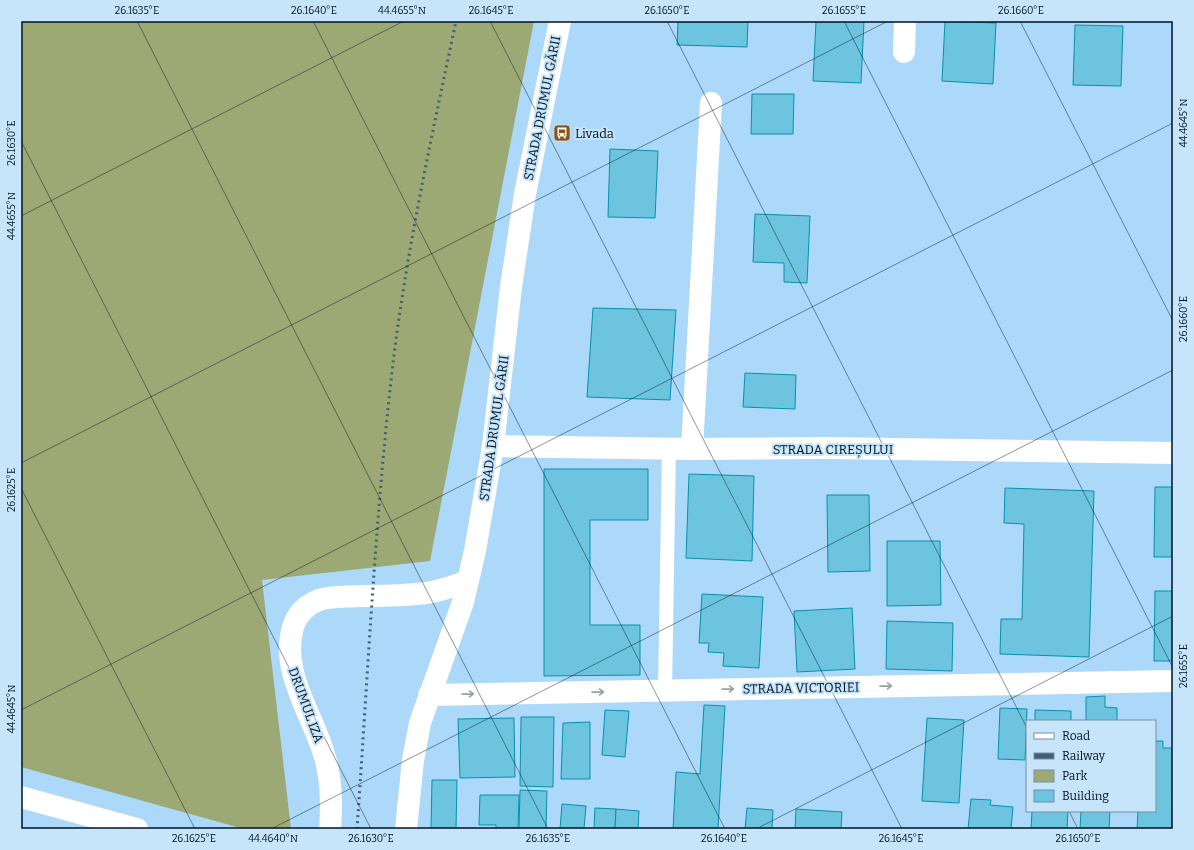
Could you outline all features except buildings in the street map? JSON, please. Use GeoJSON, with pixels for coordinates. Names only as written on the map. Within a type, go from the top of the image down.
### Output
{"type":"FeatureCollection","features":[{"type":"Feature","properties":{"kind":"street","name":"STRADA DRUMUL GĂRII"},"geometry":{"type":"LineString","coordinates":[[406,829],[413,760],[420,724],[429,695],[456,625],[475,551],[493,446],[511,287],[525,194],[560,21]]}},
{"type":"Feature","properties":{"kind":"street"},"geometry":{"type":"LineString","coordinates":[[904,52],[905,21]]}},
{"type":"Feature","properties":{"kind":"street"},"geometry":{"type":"LineString","coordinates":[[692,449],[711,104]]}},
{"type":"Feature","properties":{"kind":"street","name":"STRADA CIREȘULUI"},"geometry":{"type":"LineString","coordinates":[[493,446],[692,449],[825,448],[1173,453]]}},
{"type":"Feature","properties":{"kind":"street","name":"DRUMUL IZA"},"geometry":{"type":"LineString","coordinates":[[330,829],[330,784],[324,753],[298,691],[290,660],[289,640],[295,622],[304,608],[319,600],[335,597],[417,594],[443,590],[468,582]]}},
{"type":"Feature","properties":{"kind":"street","name":"STRADA VICTORIEI"},"geometry":{"type":"LineString","coordinates":[[429,695],[1173,681]]}},
{"type":"Feature","properties":{"kind":"street"},"geometry":{"type":"LineString","coordinates":[[21,797],[137,829]]}},
{"type":"Feature","properties":{"kind":"lane"},"geometry":{"type":"LineString","coordinates":[[665,691],[668,448]]}},
{"type":"Feature","properties":{"kind":"green space"},"geometry":{"type":"Polygon","coordinates":[[[21,21],[534,21],[430,561],[262,580],[291,829],[244,829],[21,767],[21,21]]]}},
{"type":"Feature","properties":{"kind":"railway"},"geometry":{"type":"LineString","coordinates":[[357,829],[381,479],[393,363],[405,277],[429,149],[456,21]]}},
{"type":"Feature","properties":{"kind":"place","name":"Livada"},"geometry":{"type":"Point","coordinates":[562,133]}}]}
